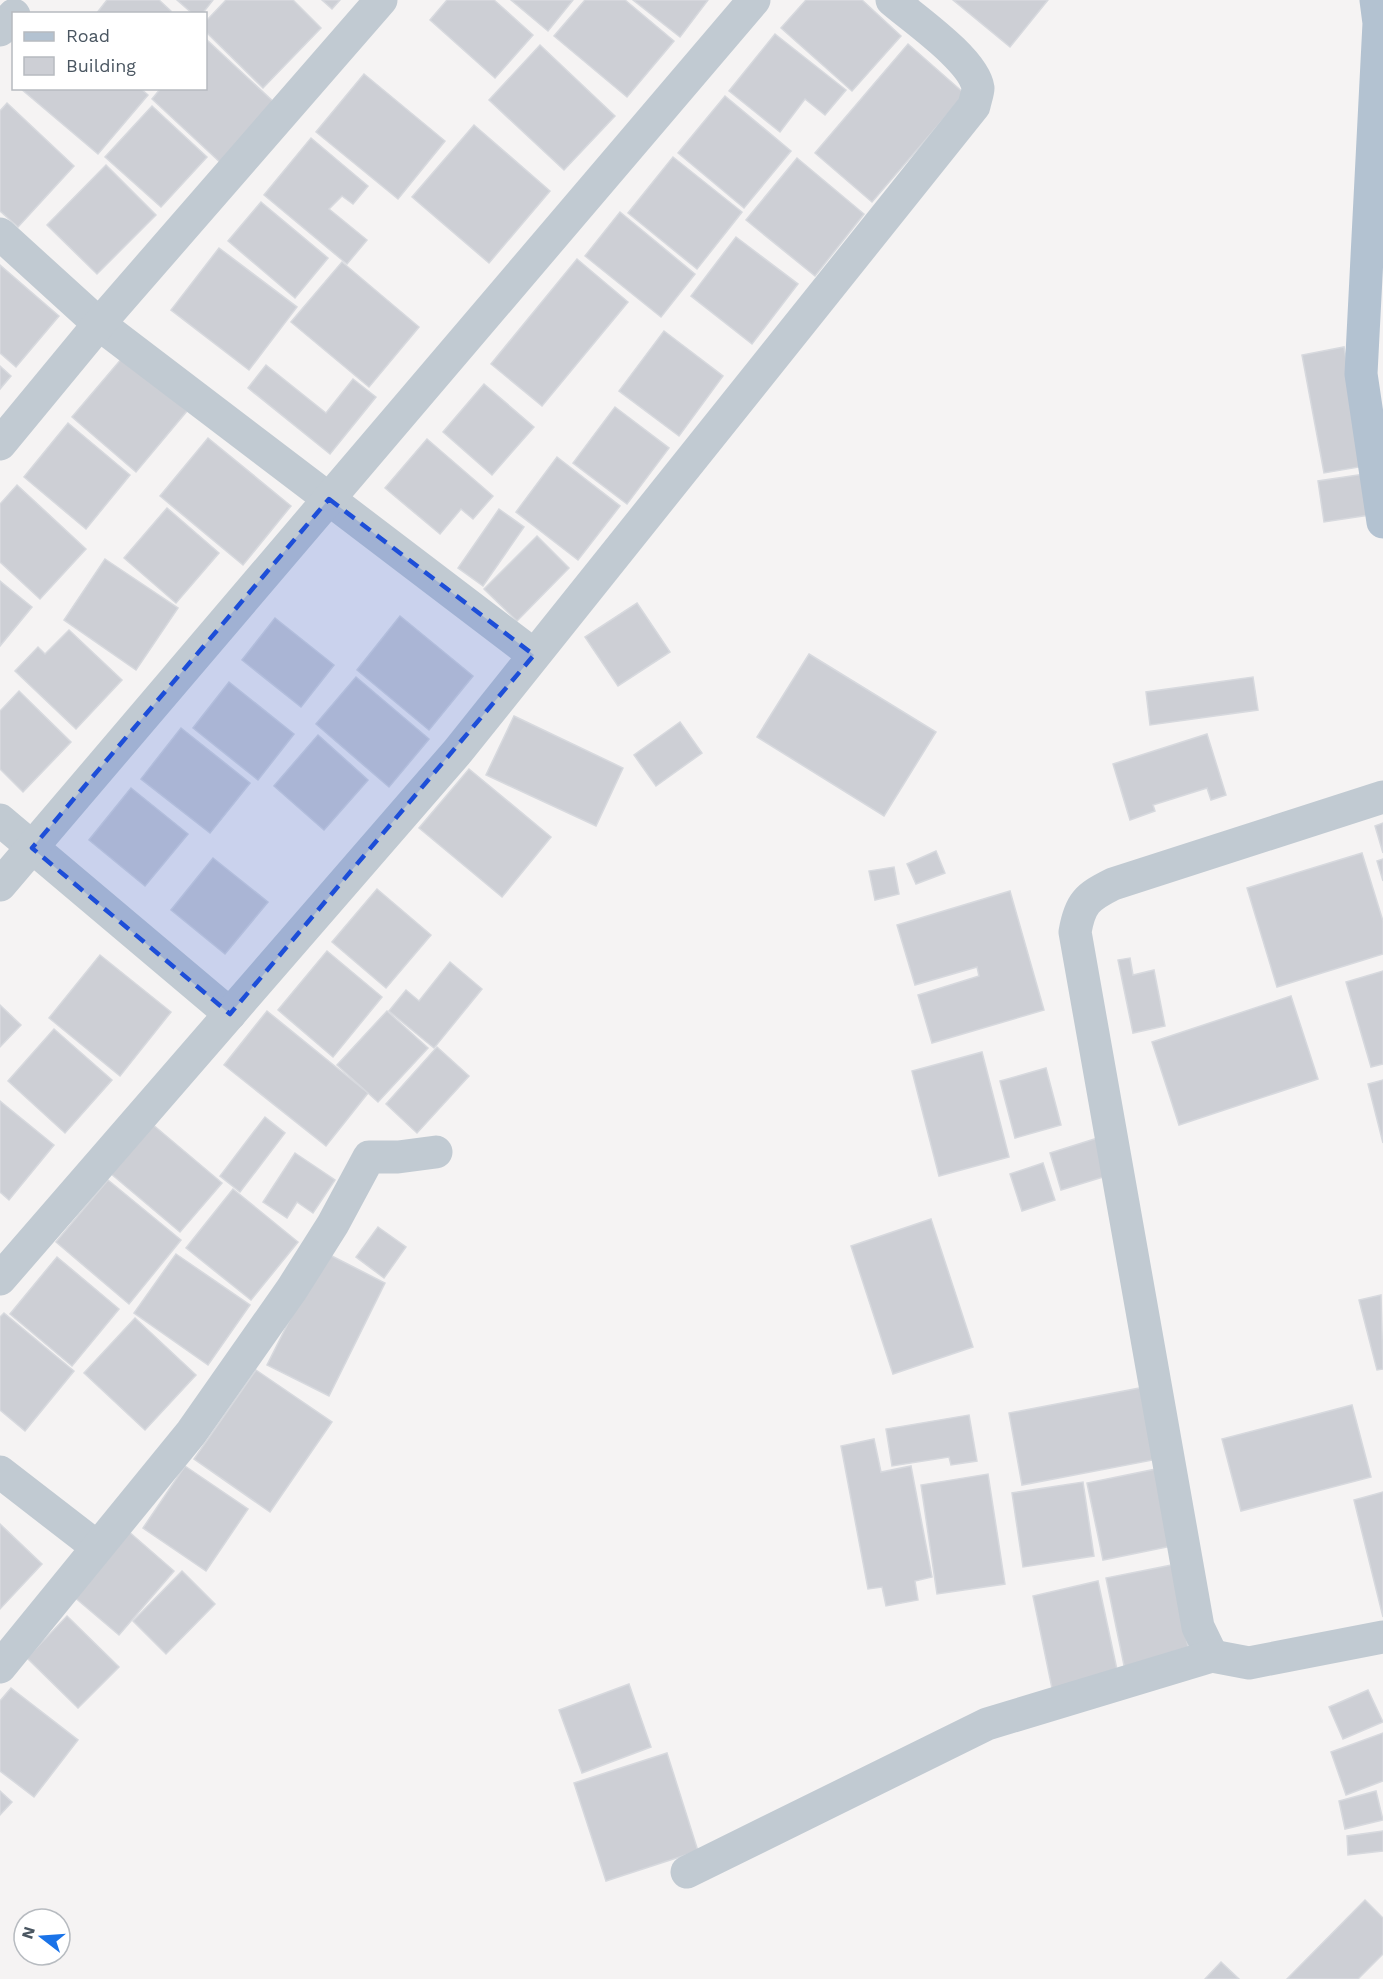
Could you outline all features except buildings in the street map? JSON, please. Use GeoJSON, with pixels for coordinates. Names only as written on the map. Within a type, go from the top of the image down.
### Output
{"type":"FeatureCollection","features":[{"type":"Feature","properties":{"kind":"main road"},"geometry":{"type":"LineString","coordinates":[[1376,0],[1379,23],[1360,374],[1383,522]]}},
{"type":"Feature","properties":{"kind":"street"},"geometry":{"type":"LineString","coordinates":[[16,12],[26,0]]}},
{"type":"Feature","properties":{"kind":"street"},"geometry":{"type":"LineString","coordinates":[[0,444],[99,324],[381,0]]}},
{"type":"Feature","properties":{"kind":"street"},"geometry":{"type":"LineString","coordinates":[[0,885],[754,0]]}},
{"type":"Feature","properties":{"kind":"street"},"geometry":{"type":"LineString","coordinates":[[0,1279],[458,751],[974,106],[978,89],[974,76],[960,58],[892,0]]}},
{"type":"Feature","properties":{"kind":"street"},"geometry":{"type":"LineString","coordinates":[[0,30],[12,16]]}},
{"type":"Feature","properties":{"kind":"street"},"geometry":{"type":"LineString","coordinates":[[0,234],[99,324],[534,655]]}},
{"type":"Feature","properties":{"kind":"street"},"geometry":{"type":"LineString","coordinates":[[1212,1656],[1198,1627],[1075,932],[1079,912],[1091,895],[1113,884],[1383,797]]}},
{"type":"Feature","properties":{"kind":"street"},"geometry":{"type":"LineString","coordinates":[[0,820],[230,1014]]}},
{"type":"Feature","properties":{"kind":"street"},"geometry":{"type":"LineString","coordinates":[[0,1667],[191,1433],[292,1289],[333,1224],[369,1158],[436,1152]]}},
{"type":"Feature","properties":{"kind":"street"},"geometry":{"type":"LineString","coordinates":[[0,1472],[97,1547]]}},
{"type":"Feature","properties":{"kind":"street"},"geometry":{"type":"LineString","coordinates":[[687,1872],[987,1724],[1212,1656],[1250,1663],[1383,1637]]}},
{"type":"Feature","properties":{"kind":"highlighted area"},"geometry":{"type":"Polygon","coordinates":[[[329,499],[534,655],[230,1014],[32,848],[329,499]]]}}]}
